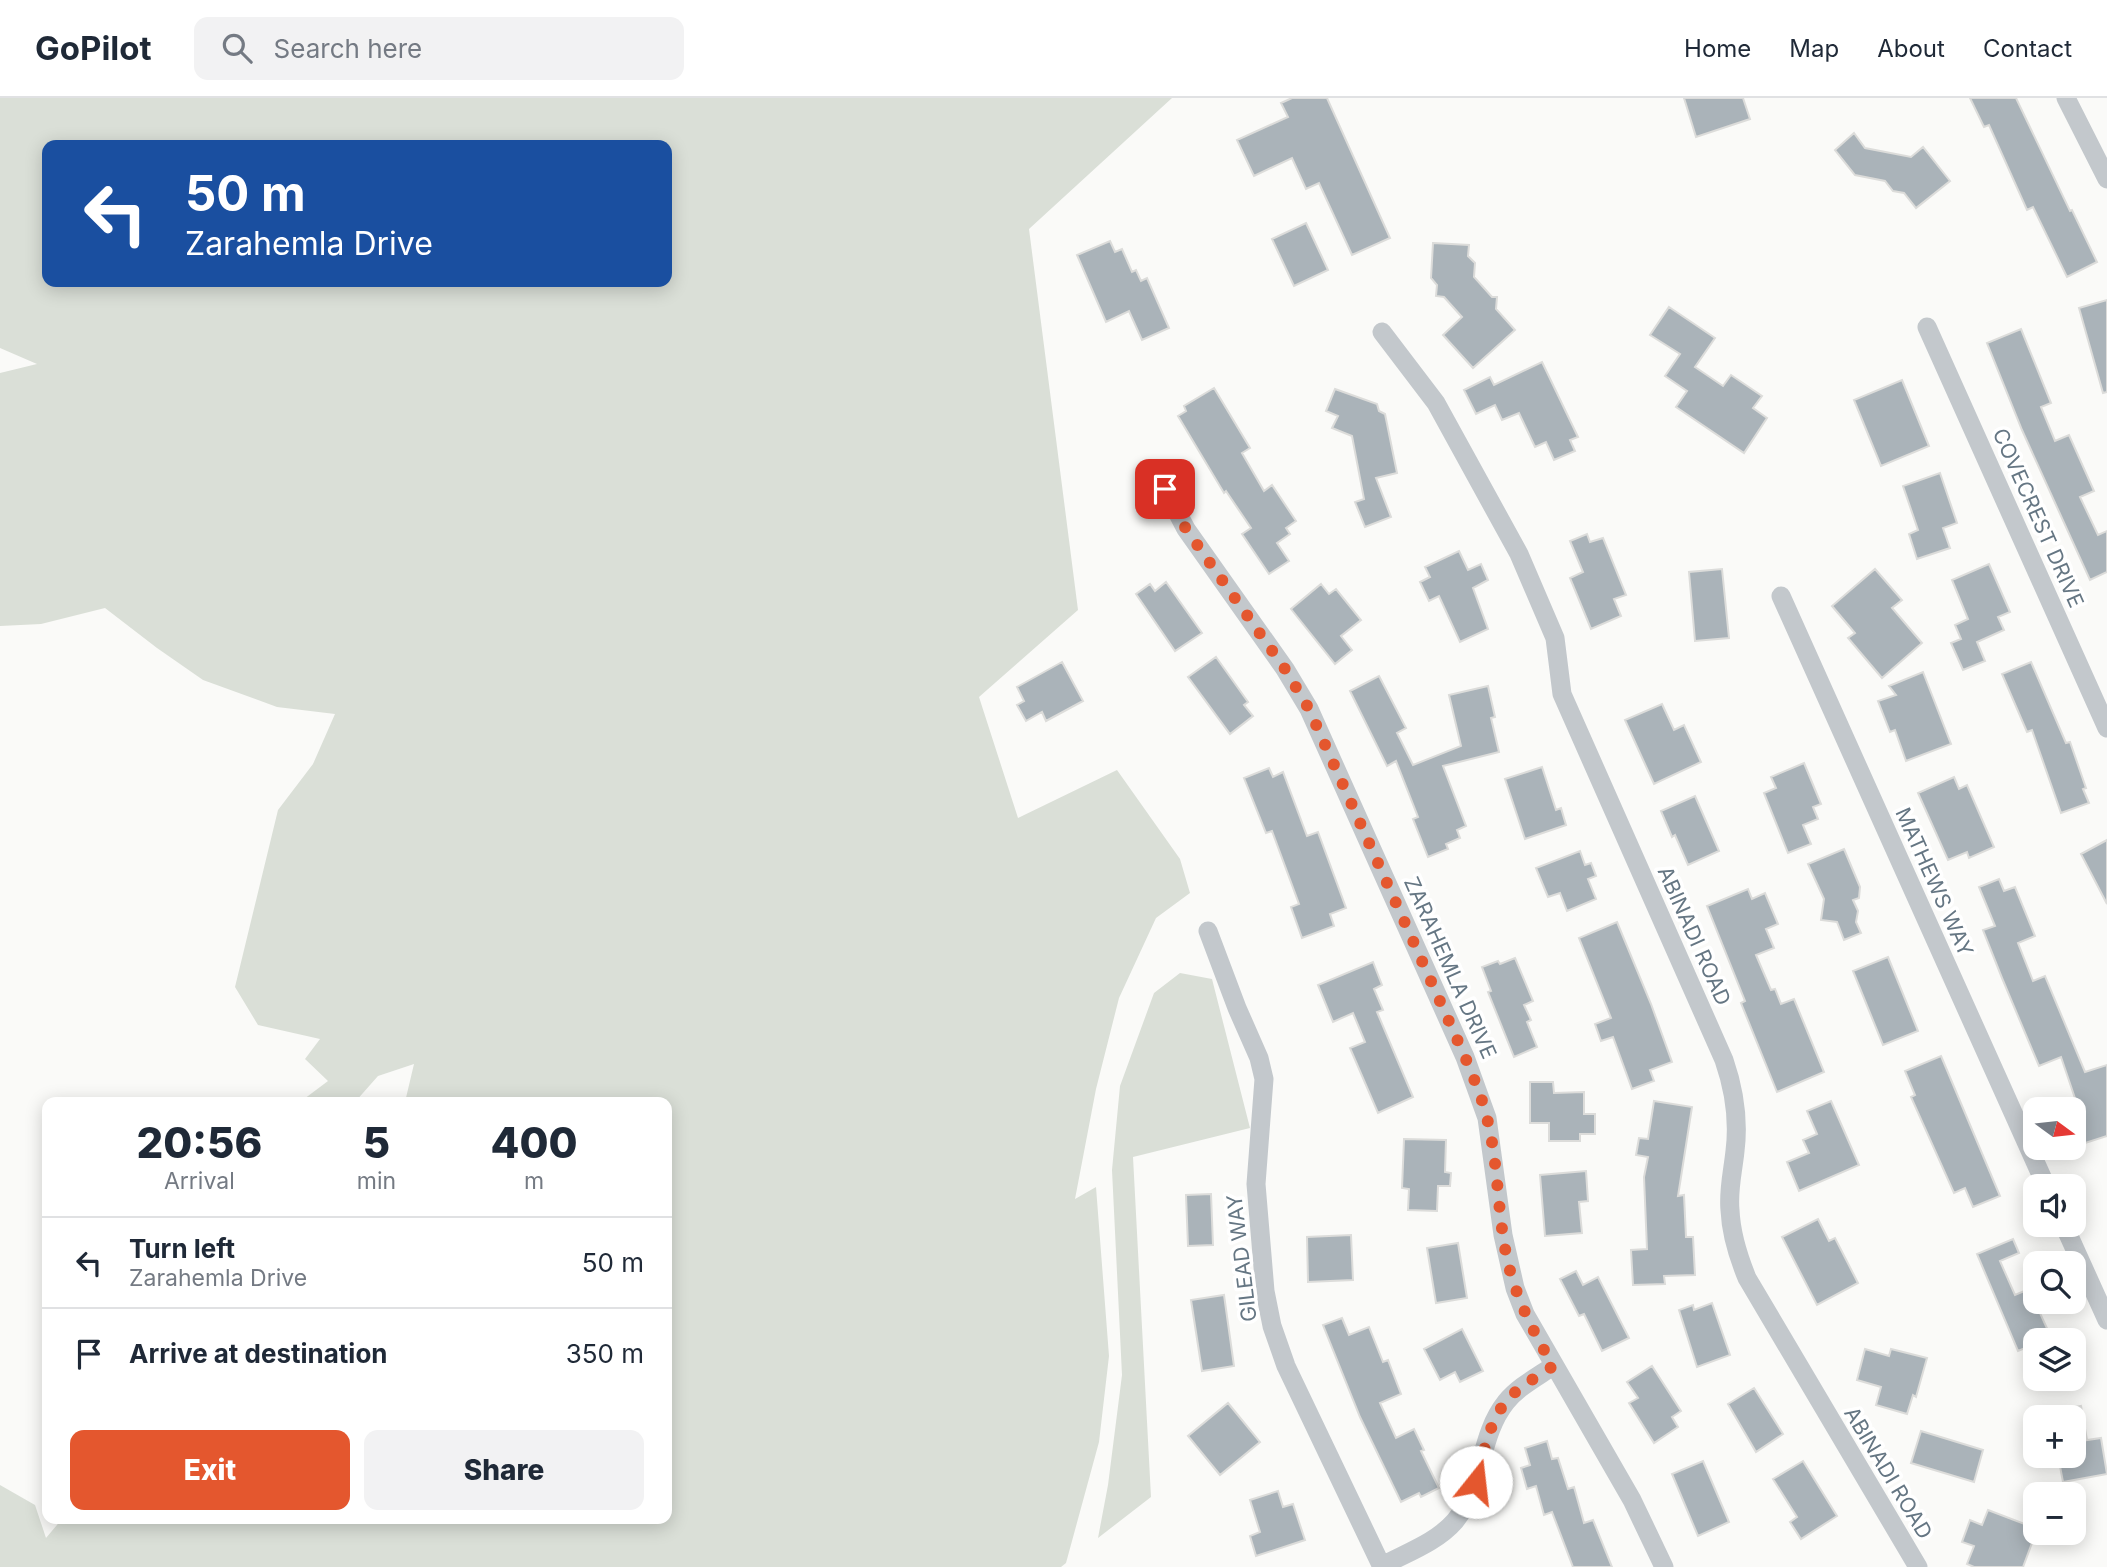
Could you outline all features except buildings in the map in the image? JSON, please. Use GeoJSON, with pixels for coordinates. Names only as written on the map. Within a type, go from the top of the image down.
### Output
{"type":"FeatureCollection","features":[{"type":"Feature","properties":{"kind":"street"},"geometry":{"type":"LineString","coordinates":[[2066,98],[2107,179]]}},
{"type":"Feature","properties":{"kind":"street","name":"COVECREST DRIVE"},"geometry":{"type":"LineString","coordinates":[[1927,327],[2107,728]]}},
{"type":"Feature","properties":{"kind":"street","name":"ABINADI ROAD"},"geometry":{"type":"LineString","coordinates":[[1382,332],[1436,403],[1519,554],[1555,638],[1562,694],[1724,1060],[1736,1115],[1736,1143],[1730,1189],[1731,1226],[1734,1244],[1747,1278],[1918,1567]]}},
{"type":"Feature","properties":{"kind":"street","name":"ZARAHEMLA DRIVE"},"geometry":{"type":"LineString","coordinates":[[1165,489],[1186,529],[1285,669],[1309,709],[1473,1077],[1487,1118],[1503,1234],[1515,1288],[1525,1314],[1627,1491],[1664,1567]]}},
{"type":"Feature","properties":{"kind":"street","name":"MATHEWS WAY"},"geometry":{"type":"LineString","coordinates":[[1781,596],[2041,1174]]}},
{"type":"Feature","properties":{"kind":"street","name":"GILEAD WAY"},"geometry":{"type":"LineString","coordinates":[[1208,931],[1259,1058],[1264,1079],[1256,1184],[1265,1291],[1272,1326],[1286,1366],[1382,1567]]}},
{"type":"Feature","properties":{"kind":"street"},"geometry":{"type":"LineString","coordinates":[[2069,1237],[2107,1320]]}},
{"type":"Feature","properties":{"kind":"street"},"geometry":{"type":"LineString","coordinates":[[1382,1567],[1436,1538],[1453,1523],[1471,1494],[1489,1434],[1500,1412],[1513,1395],[1553,1366]]}},
{"type":"Feature","properties":{"kind":"shaded area"},"geometry":{"type":"Polygon","coordinates":[[[0,98],[1172,98],[1029,229],[1078,610],[979,697],[1018,818],[1117,770],[1180,859],[1190,893],[1156,918],[1119,998],[1096,1089],[1075,1199],[1096,1187],[1109,1356],[1099,1442],[1066,1563],[1061,1567],[0,1567],[0,1485],[35,1505],[46,1538],[58,1524],[672,1524],[672,1097],[406,1097],[414,1064],[378,1076],[359,1097],[307,1097],[328,1081],[305,1059],[320,1039],[258,1025],[235,987],[278,810],[313,764],[335,714],[277,707],[203,680],[105,608],[41,624],[0,626],[0,373],[37,364],[0,348],[0,98]]]}},
{"type":"Feature","properties":{"kind":"shaded area"},"geometry":{"type":"Polygon","coordinates":[[[1180,973],[1212,979],[1250,1128],[1133,1157],[1151,1497],[1098,1538],[1108,1485],[1122,1375],[1112,1170],[1120,1086],[1154,993],[1180,973]]]}},
{"type":"Feature","properties":{"kind":"route"},"geometry":{"type":"LineString","coordinates":[[1165,489],[1186,529],[1285,669],[1309,709],[1481,1098],[1491,1138],[1508,1262],[1525,1314],[1553,1366],[1506,1402],[1489,1434],[1476,1482]]}}]}
